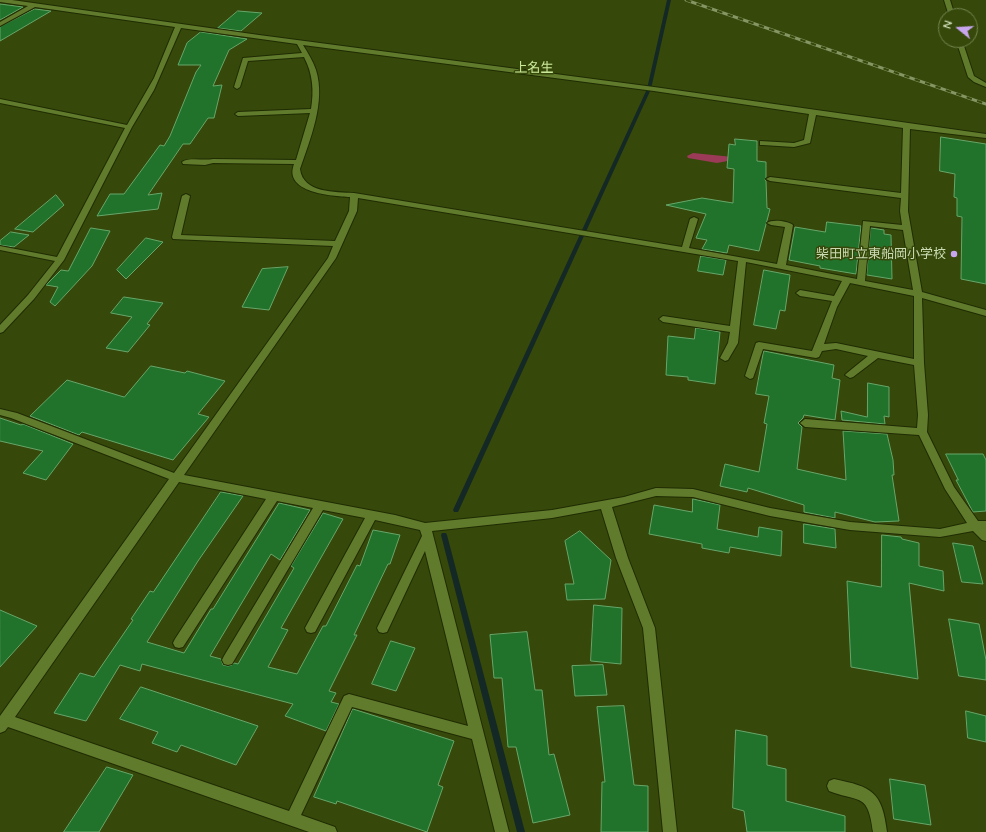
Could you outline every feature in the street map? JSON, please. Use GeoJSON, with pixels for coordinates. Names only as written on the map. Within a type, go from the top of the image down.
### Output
{"type":"FeatureCollection","features":[{"type":"Feature","properties":{"kind":"street"},"geometry":{"type":"LineString","coordinates":[[0,0],[32,3],[299,42],[654,89],[986,136]]}},
{"type":"Feature","properties":{"kind":"street"},"geometry":{"type":"LineString","coordinates":[[0,24],[32,3]]}},
{"type":"Feature","properties":{"kind":"street"},"geometry":{"type":"LineString","coordinates":[[0,330],[31,296],[60,260],[164,63],[179,25]]}},
{"type":"Feature","properties":{"kind":"street"},"geometry":{"type":"LineString","coordinates":[[299,42],[313,70],[316,84],[316,100],[296,175],[298,182],[304,186],[327,193],[354,195],[580,231],[742,259],[918,294],[986,313]]}},
{"type":"Feature","properties":{"kind":"street"},"geometry":{"type":"LineString","coordinates":[[962,48],[971,77],[986,85]]}},
{"type":"Feature","properties":{"kind":"street"},"geometry":{"type":"LineString","coordinates":[[237,87],[245,59],[306,55]]}},
{"type":"Feature","properties":{"kind":"street"},"geometry":{"type":"LineString","coordinates":[[0,101],[129,127]]}},
{"type":"Feature","properties":{"kind":"street"},"geometry":{"type":"LineString","coordinates":[[238,114],[313,111]]}},
{"type":"Feature","properties":{"kind":"street"},"geometry":{"type":"LineString","coordinates":[[763,142],[794,145],[807,141],[813,112]]}},
{"type":"Feature","properties":{"kind":"street"},"geometry":{"type":"LineString","coordinates":[[907,126],[905,196],[906,228],[918,294],[919,363],[923,415],[922,432],[950,489],[980,526],[986,537]]}},
{"type":"Feature","properties":{"kind":"street"},"geometry":{"type":"LineString","coordinates":[[186,162],[299,162]]}},
{"type":"Feature","properties":{"kind":"street"},"geometry":{"type":"LineString","coordinates":[[770,179],[905,196]]}},
{"type":"Feature","properties":{"kind":"street"},"geometry":{"type":"LineString","coordinates":[[330,832],[3,724],[332,258],[353,211],[354,195]]}},
{"type":"Feature","properties":{"kind":"street"},"geometry":{"type":"LineString","coordinates":[[186,196],[176,237],[339,244]]}},
{"type":"Feature","properties":{"kind":"street"},"geometry":{"type":"LineString","coordinates":[[685,249],[694,219]]}},
{"type":"Feature","properties":{"kind":"street"},"geometry":{"type":"LineString","coordinates":[[771,223],[789,225],[780,267]]}},
{"type":"Feature","properties":{"kind":"street"},"geometry":{"type":"LineString","coordinates":[[861,282],[866,223],[906,228]]}},
{"type":"Feature","properties":{"kind":"street"},"geometry":{"type":"LineString","coordinates":[[0,248],[60,260]]}},
{"type":"Feature","properties":{"kind":"street"},"geometry":{"type":"LineString","coordinates":[[726,358],[733,343],[742,259]]}},
{"type":"Feature","properties":{"kind":"street"},"geometry":{"type":"LineString","coordinates":[[750,376],[759,345],[816,355],[837,299],[847,280]]}},
{"type":"Feature","properties":{"kind":"street"},"geometry":{"type":"LineString","coordinates":[[800,293],[837,299]]}},
{"type":"Feature","properties":{"kind":"street"},"geometry":{"type":"LineString","coordinates":[[663,319],[734,330]]}},
{"type":"Feature","properties":{"kind":"street"},"geometry":{"type":"LineString","coordinates":[[818,348],[836,346],[919,363]]}},
{"type":"Feature","properties":{"kind":"street"},"geometry":{"type":"LineString","coordinates":[[850,375],[876,354]]}},
{"type":"Feature","properties":{"kind":"street"},"geometry":{"type":"LineString","coordinates":[[0,412],[13,415],[177,478],[372,515],[426,532],[552,514],[656,492],[693,493],[770,512],[850,526],[940,533],[980,526]]}},
{"type":"Feature","properties":{"kind":"street"},"geometry":{"type":"LineString","coordinates":[[805,423],[922,432]]}},
{"type":"Feature","properties":{"kind":"street"},"geometry":{"type":"LineString","coordinates":[[178,643],[274,496]]}},
{"type":"Feature","properties":{"kind":"street"},"geometry":{"type":"LineString","coordinates":[[605,504],[622,558],[649,628],[670,832]]}},
{"type":"Feature","properties":{"kind":"street"},"geometry":{"type":"LineString","coordinates":[[228,660],[320,505]]}},
{"type":"Feature","properties":{"kind":"street"},"geometry":{"type":"LineString","coordinates":[[311,628],[372,515]]}},
{"type":"Feature","properties":{"kind":"street"},"geometry":{"type":"LineString","coordinates":[[384,628],[426,532]]}},
{"type":"Feature","properties":{"kind":"street"},"geometry":{"type":"LineString","coordinates":[[426,532],[502,832]]}},
{"type":"Feature","properties":{"kind":"street"},"geometry":{"type":"LineString","coordinates":[[292,819],[349,700],[477,734]]}},
{"type":"Feature","properties":{"kind":"street"},"geometry":{"type":"LineString","coordinates":[[834,786],[861,792],[871,799],[878,814],[880,832]]}},
{"type":"Feature","properties":{"kind":"shaded area"},"geometry":{"type":"Polygon","coordinates":[[[693,153],[733,157],[733,160],[717,163],[688,158],[687,156],[693,153]]]}},
{"type":"Feature","properties":{"kind":"building"},"geometry":{"type":"Polygon","coordinates":[[[0,4],[23,7],[0,20],[0,4]]]}},
{"type":"Feature","properties":{"kind":"building"},"geometry":{"type":"Polygon","coordinates":[[[35,9],[51,11],[0,41],[0,27],[35,9]]]}},
{"type":"Feature","properties":{"kind":"building"},"geometry":{"type":"Polygon","coordinates":[[[238,11],[262,13],[241,31],[218,28],[238,11]]]}},
{"type":"Feature","properties":{"kind":"building"},"geometry":{"type":"Polygon","coordinates":[[[201,32],[247,39],[229,50],[213,86],[222,85],[214,118],[208,118],[190,144],[183,144],[148,195],[162,193],[158,209],[97,216],[110,194],[124,194],[160,145],[164,146],[170,136],[196,72],[201,65],[178,65],[187,43],[201,32]]]}},
{"type":"Feature","properties":{"kind":"building"},"geometry":{"type":"Polygon","coordinates":[[[941,137],[986,144],[986,284],[961,279],[962,217],[957,216],[957,198],[954,197],[955,174],[940,171],[941,137]]]}},
{"type":"Feature","properties":{"kind":"building"},"geometry":{"type":"Polygon","coordinates":[[[735,139],[757,141],[757,161],[766,162],[765,180],[767,208],[770,209],[759,251],[729,245],[727,253],[702,249],[707,240],[696,238],[706,214],[666,205],[702,198],[733,203],[734,169],[727,168],[729,144],[735,145],[735,139]]]}},
{"type":"Feature","properties":{"kind":"building"},"geometry":{"type":"Polygon","coordinates":[[[56,195],[64,205],[33,232],[15,229],[56,195]]]}},
{"type":"Feature","properties":{"kind":"building"},"geometry":{"type":"Polygon","coordinates":[[[827,222],[861,226],[856,274],[820,268],[820,266],[789,260],[795,227],[825,232],[827,222]]]}},
{"type":"Feature","properties":{"kind":"building"},"geometry":{"type":"Polygon","coordinates":[[[91,228],[110,231],[92,266],[55,306],[50,302],[58,287],[46,285],[61,270],[68,271],[91,228]]]}},
{"type":"Feature","properties":{"kind":"building"},"geometry":{"type":"Polygon","coordinates":[[[871,228],[884,230],[884,234],[891,235],[892,279],[867,275],[871,228]]]}},
{"type":"Feature","properties":{"kind":"building"},"geometry":{"type":"Polygon","coordinates":[[[11,232],[29,235],[14,247],[0,245],[0,241],[11,232]]]}},
{"type":"Feature","properties":{"kind":"building"},"geometry":{"type":"Polygon","coordinates":[[[146,238],[163,242],[126,279],[117,270],[146,238]]]}},
{"type":"Feature","properties":{"kind":"building"},"geometry":{"type":"Polygon","coordinates":[[[701,256],[726,260],[723,275],[698,271],[701,256]]]}},
{"type":"Feature","properties":{"kind":"building"},"geometry":{"type":"Polygon","coordinates":[[[288,267],[269,310],[242,307],[262,269],[288,267]]]}},
{"type":"Feature","properties":{"kind":"building"},"geometry":{"type":"Polygon","coordinates":[[[764,270],[790,275],[785,311],[780,310],[776,329],[754,325],[764,270]]]}},
{"type":"Feature","properties":{"kind":"building"},"geometry":{"type":"Polygon","coordinates":[[[124,297],[163,303],[147,324],[150,325],[128,352],[106,348],[132,317],[111,313],[124,297]]]}},
{"type":"Feature","properties":{"kind":"building"},"geometry":{"type":"Polygon","coordinates":[[[696,328],[720,332],[715,384],[688,380],[688,377],[666,375],[668,336],[694,339],[696,328]]]}},
{"type":"Feature","properties":{"kind":"building"},"geometry":{"type":"Polygon","coordinates":[[[764,351],[834,365],[832,378],[840,380],[835,420],[804,415],[798,423],[802,427],[797,469],[846,480],[843,431],[887,434],[893,460],[894,475],[892,475],[899,521],[875,522],[835,512],[835,518],[804,512],[804,505],[748,488],[747,492],[720,486],[725,464],[759,472],[767,424],[764,423],[769,396],[756,394],[764,351]]]}},
{"type":"Feature","properties":{"kind":"building"},"geometry":{"type":"Polygon","coordinates":[[[151,366],[185,373],[187,371],[225,381],[198,414],[209,417],[173,460],[82,432],[79,435],[30,416],[67,380],[124,397],[151,366]]]}},
{"type":"Feature","properties":{"kind":"building"},"geometry":{"type":"Polygon","coordinates":[[[868,383],[889,387],[889,417],[884,416],[885,424],[842,420],[841,411],[867,417],[868,383]]]}},
{"type":"Feature","properties":{"kind":"building"},"geometry":{"type":"Polygon","coordinates":[[[0,418],[21,425],[23,424],[73,444],[46,480],[23,473],[43,451],[0,441],[0,418]]]}},
{"type":"Feature","properties":{"kind":"building"},"geometry":{"type":"Polygon","coordinates":[[[946,454],[983,454],[986,460],[986,511],[973,512],[956,480],[958,480],[946,454]]]}},
{"type":"Feature","properties":{"kind":"building"},"geometry":{"type":"Polygon","coordinates":[[[221,492],[243,496],[198,561],[147,642],[184,653],[279,503],[310,510],[280,560],[271,554],[210,656],[221,659],[223,665],[228,666],[234,663],[238,664],[294,568],[291,566],[323,513],[343,519],[281,628],[288,630],[268,667],[297,674],[323,626],[326,626],[357,565],[360,566],[373,530],[400,535],[390,564],[388,564],[354,635],[357,635],[329,691],[336,693],[331,702],[339,704],[326,731],[285,716],[293,704],[142,664],[140,671],[120,665],[86,721],[54,713],[80,673],[94,677],[133,620],[131,619],[150,591],[153,592],[221,492]]]}},
{"type":"Feature","properties":{"kind":"building"},"geometry":{"type":"Polygon","coordinates":[[[693,499],[720,505],[717,529],[758,537],[759,527],[782,531],[781,556],[730,547],[729,553],[702,548],[702,544],[649,534],[654,505],[692,512],[693,499]]]}},
{"type":"Feature","properties":{"kind":"building"},"geometry":{"type":"Polygon","coordinates":[[[804,524],[835,529],[836,548],[804,543],[804,524]]]}},
{"type":"Feature","properties":{"kind":"building"},"geometry":{"type":"Polygon","coordinates":[[[580,531],[611,560],[605,599],[567,600],[565,584],[574,584],[565,541],[580,531]]]}},
{"type":"Feature","properties":{"kind":"building"},"geometry":{"type":"Polygon","coordinates":[[[882,535],[901,537],[902,539],[919,543],[919,566],[943,571],[944,591],[909,583],[918,679],[851,667],[847,581],[881,587],[882,535]]]}},
{"type":"Feature","properties":{"kind":"building"},"geometry":{"type":"Polygon","coordinates":[[[953,543],[973,546],[983,584],[962,582],[953,543]]]}},
{"type":"Feature","properties":{"kind":"building"},"geometry":{"type":"Polygon","coordinates":[[[594,605],[622,608],[621,664],[591,661],[594,605]]]}},
{"type":"Feature","properties":{"kind":"building"},"geometry":{"type":"Polygon","coordinates":[[[0,610],[37,626],[0,667],[0,610]]]}},
{"type":"Feature","properties":{"kind":"building"},"geometry":{"type":"Polygon","coordinates":[[[949,619],[979,624],[986,660],[986,680],[959,676],[949,619]]]}},
{"type":"Feature","properties":{"kind":"building"},"geometry":{"type":"Polygon","coordinates":[[[527,632],[535,690],[542,690],[549,755],[554,754],[570,815],[533,823],[516,747],[508,747],[502,678],[494,678],[490,635],[527,632]]]}},
{"type":"Feature","properties":{"kind":"building"},"geometry":{"type":"Polygon","coordinates":[[[391,641],[415,648],[396,691],[372,684],[391,641]]]}},
{"type":"Feature","properties":{"kind":"building"},"geometry":{"type":"Polygon","coordinates":[[[603,665],[607,695],[575,696],[572,666],[603,665]]]}},
{"type":"Feature","properties":{"kind":"building"},"geometry":{"type":"Polygon","coordinates":[[[141,687],[258,726],[236,765],[181,745],[177,752],[152,743],[158,732],[120,719],[141,687]]]}},
{"type":"Feature","properties":{"kind":"building"},"geometry":{"type":"Polygon","coordinates":[[[624,706],[634,785],[648,786],[648,832],[601,832],[602,782],[605,782],[597,707],[624,706]]]}},
{"type":"Feature","properties":{"kind":"building"},"geometry":{"type":"Polygon","coordinates":[[[353,709],[454,741],[438,785],[443,787],[427,832],[337,801],[336,804],[314,797],[353,709]]]}},
{"type":"Feature","properties":{"kind":"building"},"geometry":{"type":"Polygon","coordinates":[[[966,711],[986,716],[986,742],[968,738],[966,711]]]}},
{"type":"Feature","properties":{"kind":"building"},"geometry":{"type":"Polygon","coordinates":[[[736,730],[767,736],[767,765],[786,769],[786,801],[845,816],[845,832],[747,832],[744,811],[733,808],[736,730]]]}},
{"type":"Feature","properties":{"kind":"building"},"geometry":{"type":"Polygon","coordinates":[[[107,767],[133,775],[99,832],[64,832],[107,767]]]}},
{"type":"Feature","properties":{"kind":"building"},"geometry":{"type":"Polygon","coordinates":[[[890,779],[925,785],[931,825],[894,819],[890,779]]]}},
{"type":"Feature","properties":{"kind":"waterway"},"geometry":{"type":"LineString","coordinates":[[456,510],[649,89],[669,0]]}},
{"type":"Feature","properties":{"kind":"waterway"},"geometry":{"type":"LineString","coordinates":[[444,535],[521,832]]}},
{"type":"Feature","properties":{"kind":"railway"},"geometry":{"type":"LineString","coordinates":[[686,0],[986,104]]}},
{"type":"Feature","properties":{"kind":"place","name":"柴田町立東船岡小学校"},"geometry":{"type":"Point","coordinates":[954,254]}},
{"type":"Feature","properties":{"kind":"district","name":"上名生"},"geometry":{"type":"Point","coordinates":[534,68]}}]}
